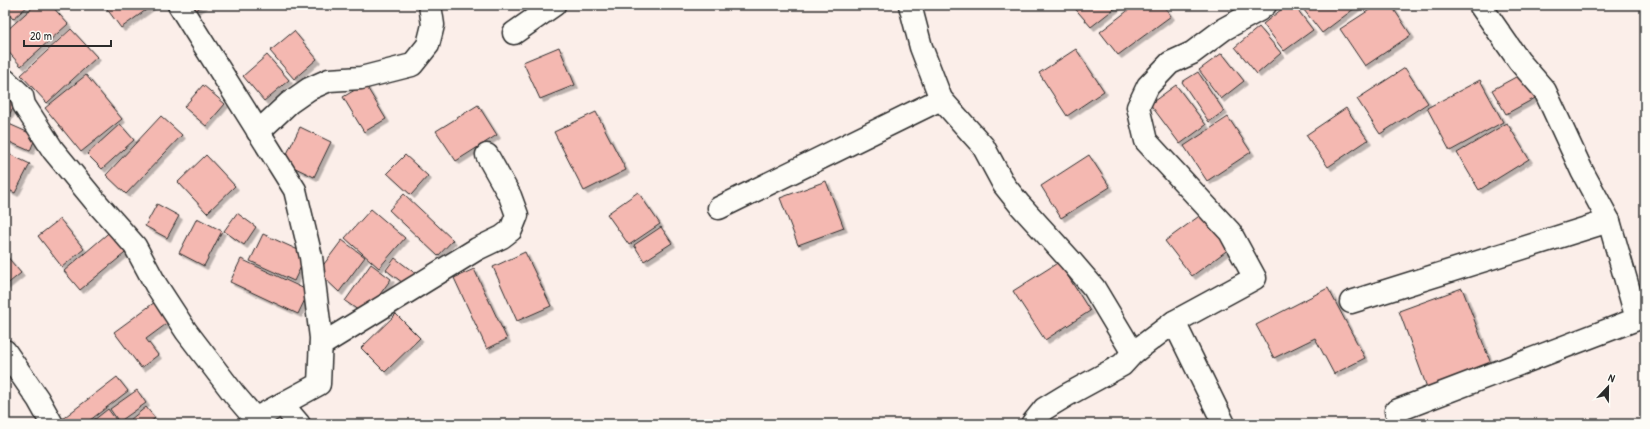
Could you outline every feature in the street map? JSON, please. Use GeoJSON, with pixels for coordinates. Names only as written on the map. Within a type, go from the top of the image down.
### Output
{"type":"FeatureCollection","features":[{"type":"Feature","properties":{"kind":"street"},"geometry":{"type":"LineString","coordinates":[[5,80],[22,96],[24,105],[53,150],[95,202],[135,246],[156,285],[186,331],[255,422],[262,415],[319,384],[321,338],[311,257],[295,190],[179,5]]}},
{"type":"Feature","properties":{"kind":"street"},"geometry":{"type":"LineString","coordinates":[[258,132],[289,102],[309,89],[328,80],[361,78],[412,65],[428,45],[434,25],[430,5]]}},
{"type":"Feature","properties":{"kind":"street"},"geometry":{"type":"LineString","coordinates":[[514,33],[554,5]]}},
{"type":"Feature","properties":{"kind":"street"},"geometry":{"type":"LineString","coordinates":[[910,5],[921,47],[941,99],[983,146],[1004,185],[1020,205],[1094,288],[1133,353]]}},
{"type":"Feature","properties":{"kind":"street"},"geometry":{"type":"LineString","coordinates":[[1032,424],[1044,409],[1067,394],[1122,365],[1133,353],[1174,322],[1255,278],[1230,232],[1146,140],[1138,107],[1148,86],[1170,63],[1192,53],[1224,29],[1259,10],[1265,5]]}},
{"type":"Feature","properties":{"kind":"street"},"geometry":{"type":"LineString","coordinates":[[1396,412],[1637,319],[1609,221],[1582,171],[1546,91],[1519,61],[1480,5]]}},
{"type":"Feature","properties":{"kind":"street"},"geometry":{"type":"LineString","coordinates":[[719,208],[941,99]]}},
{"type":"Feature","properties":{"kind":"street"},"geometry":{"type":"LineString","coordinates":[[321,345],[477,249],[502,237],[511,230],[517,215],[510,196],[487,155]]}},
{"type":"Feature","properties":{"kind":"street"},"geometry":{"type":"LineString","coordinates":[[1351,302],[1609,221]]}},
{"type":"Feature","properties":{"kind":"street"},"geometry":{"type":"LineString","coordinates":[[1174,322],[1224,424]]}},
{"type":"Feature","properties":{"kind":"street"},"geometry":{"type":"LineString","coordinates":[[5,351],[38,399],[52,424]]}},
{"type":"Feature","properties":{"kind":"street"},"geometry":{"type":"LineString","coordinates":[[282,404],[299,424]]}},
{"type":"Feature","properties":{"kind":"building"},"geometry":{"type":"Polygon","coordinates":[[[5,5],[29,5],[13,19],[5,10],[5,5]]]}},
{"type":"Feature","properties":{"kind":"building"},"geometry":{"type":"Polygon","coordinates":[[[35,5],[51,5],[68,24],[21,66],[5,48],[5,32],[35,5]]]}},
{"type":"Feature","properties":{"kind":"building"},"geometry":{"type":"Polygon","coordinates":[[[104,5],[153,5],[121,28],[104,5]]]}},
{"type":"Feature","properties":{"kind":"building"},"geometry":{"type":"Polygon","coordinates":[[[192,5],[204,5],[196,10],[192,5]]]}},
{"type":"Feature","properties":{"kind":"building"},"geometry":{"type":"Polygon","coordinates":[[[1072,5],[1119,5],[1091,27],[1072,5]]]}},
{"type":"Feature","properties":{"kind":"building"},"geometry":{"type":"Polygon","coordinates":[[[1135,5],[1163,5],[1171,16],[1118,55],[1100,32],[1135,5]]]}},
{"type":"Feature","properties":{"kind":"building"},"geometry":{"type":"Polygon","coordinates":[[[1287,5],[1294,5],[1313,30],[1284,51],[1263,24],[1287,5]]]}},
{"type":"Feature","properties":{"kind":"building"},"geometry":{"type":"Polygon","coordinates":[[[1300,5],[1359,5],[1322,33],[1300,5]]]}},
{"type":"Feature","properties":{"kind":"building"},"geometry":{"type":"Polygon","coordinates":[[[1377,5],[1391,5],[1411,35],[1365,66],[1340,29],[1377,5]]]}},
{"type":"Feature","properties":{"kind":"building"},"geometry":{"type":"Polygon","coordinates":[[[1259,27],[1281,53],[1257,74],[1235,47],[1259,27]]]}},
{"type":"Feature","properties":{"kind":"building"},"geometry":{"type":"Polygon","coordinates":[[[71,29],[97,57],[47,103],[21,75],[71,29]]]}},
{"type":"Feature","properties":{"kind":"building"},"geometry":{"type":"Polygon","coordinates":[[[294,31],[317,59],[294,79],[270,51],[294,31]]]}},
{"type":"Feature","properties":{"kind":"building"},"geometry":{"type":"Polygon","coordinates":[[[559,47],[575,85],[540,99],[523,62],[559,47]]]}},
{"type":"Feature","properties":{"kind":"building"},"geometry":{"type":"Polygon","coordinates":[[[1076,49],[1104,91],[1067,116],[1039,73],[1076,49]]]}},
{"type":"Feature","properties":{"kind":"building"},"geometry":{"type":"Polygon","coordinates":[[[1222,53],[1244,81],[1221,99],[1199,70],[1222,53]]]}},
{"type":"Feature","properties":{"kind":"building"},"geometry":{"type":"Polygon","coordinates":[[[267,55],[289,80],[264,101],[243,76],[267,55]]]}},
{"type":"Feature","properties":{"kind":"building"},"geometry":{"type":"Polygon","coordinates":[[[1405,68],[1428,103],[1380,134],[1357,99],[1405,68]]]}},
{"type":"Feature","properties":{"kind":"building"},"geometry":{"type":"Polygon","coordinates":[[[1198,72],[1224,111],[1209,122],[1182,82],[1198,72]]]}},
{"type":"Feature","properties":{"kind":"building"},"geometry":{"type":"Polygon","coordinates":[[[1525,72],[1539,96],[1506,114],[1492,90],[1525,72]]]}},
{"type":"Feature","properties":{"kind":"building"},"geometry":{"type":"Polygon","coordinates":[[[86,75],[122,119],[81,152],[45,108],[86,75]]]}},
{"type":"Feature","properties":{"kind":"building"},"geometry":{"type":"Polygon","coordinates":[[[1480,80],[1503,122],[1450,151],[1427,108],[1480,80]]]}},
{"type":"Feature","properties":{"kind":"building"},"geometry":{"type":"Polygon","coordinates":[[[365,84],[386,119],[364,132],[343,97],[365,84]]]}},
{"type":"Feature","properties":{"kind":"building"},"geometry":{"type":"Polygon","coordinates":[[[203,85],[225,104],[206,126],[184,107],[203,85]]]}},
{"type":"Feature","properties":{"kind":"building"},"geometry":{"type":"Polygon","coordinates":[[[1176,85],[1206,125],[1180,144],[1150,104],[1176,85]]]}},
{"type":"Feature","properties":{"kind":"building"},"geometry":{"type":"Polygon","coordinates":[[[5,90],[19,99],[5,121],[5,90]]]}},
{"type":"Feature","properties":{"kind":"building"},"geometry":{"type":"Polygon","coordinates":[[[478,105],[497,135],[456,161],[436,131],[478,105]]]}},
{"type":"Feature","properties":{"kind":"building"},"geometry":{"type":"Polygon","coordinates":[[[1346,108],[1368,140],[1328,167],[1306,135],[1346,108]]]}},
{"type":"Feature","properties":{"kind":"building"},"geometry":{"type":"Polygon","coordinates":[[[596,112],[626,170],[584,191],[554,132],[596,112]]]}},
{"type":"Feature","properties":{"kind":"building"},"geometry":{"type":"Polygon","coordinates":[[[161,116],[182,135],[126,194],[106,175],[161,116]]]}},
{"type":"Feature","properties":{"kind":"building"},"geometry":{"type":"Polygon","coordinates":[[[1228,117],[1251,152],[1207,181],[1184,146],[1228,117]]]}},
{"type":"Feature","properties":{"kind":"building"},"geometry":{"type":"Polygon","coordinates":[[[1507,123],[1529,159],[1479,190],[1457,153],[1507,123]]]}},
{"type":"Feature","properties":{"kind":"building"},"geometry":{"type":"Polygon","coordinates":[[[9,124],[36,136],[30,151],[5,140],[5,133],[9,124]]]}},
{"type":"Feature","properties":{"kind":"building"},"geometry":{"type":"Polygon","coordinates":[[[120,124],[134,140],[102,169],[87,154],[120,124]]]}},
{"type":"Feature","properties":{"kind":"building"},"geometry":{"type":"Polygon","coordinates":[[[300,127],[331,142],[314,177],[283,162],[300,127]]]}},
{"type":"Feature","properties":{"kind":"building"},"geometry":{"type":"Polygon","coordinates":[[[5,152],[30,164],[15,193],[5,188],[5,152]]]}},
{"type":"Feature","properties":{"kind":"building"},"geometry":{"type":"Polygon","coordinates":[[[206,155],[235,186],[207,213],[178,182],[206,155]]]}},
{"type":"Feature","properties":{"kind":"building"},"geometry":{"type":"Polygon","coordinates":[[[405,155],[428,176],[411,195],[387,173],[405,155]]]}},
{"type":"Feature","properties":{"kind":"building"},"geometry":{"type":"Polygon","coordinates":[[[1089,155],[1110,187],[1061,218],[1041,186],[1089,155]]]}},
{"type":"Feature","properties":{"kind":"building"},"geometry":{"type":"Polygon","coordinates":[[[826,181],[844,228],[798,245],[780,198],[826,181]]]}},
{"type":"Feature","properties":{"kind":"building"},"geometry":{"type":"Polygon","coordinates":[[[638,192],[660,224],[629,245],[607,214],[638,192]]]}},
{"type":"Feature","properties":{"kind":"building"},"geometry":{"type":"Polygon","coordinates":[[[404,194],[453,240],[438,256],[389,210],[404,194]]]}},
{"type":"Feature","properties":{"kind":"building"},"geometry":{"type":"Polygon","coordinates":[[[157,204],[179,216],[167,238],[145,226],[157,204]]]}},
{"type":"Feature","properties":{"kind":"building"},"geometry":{"type":"Polygon","coordinates":[[[371,209],[405,238],[379,268],[345,238],[371,209]]]}},
{"type":"Feature","properties":{"kind":"building"},"geometry":{"type":"Polygon","coordinates":[[[237,213],[256,227],[244,245],[224,231],[237,213]]]}},
{"type":"Feature","properties":{"kind":"building"},"geometry":{"type":"Polygon","coordinates":[[[1202,214],[1229,249],[1192,276],[1165,241],[1202,214]]]}},
{"type":"Feature","properties":{"kind":"building"},"geometry":{"type":"Polygon","coordinates":[[[197,218],[222,231],[204,266],[179,253],[197,218]]]}},
{"type":"Feature","properties":{"kind":"building"},"geometry":{"type":"Polygon","coordinates":[[[60,219],[84,249],[62,267],[38,236],[60,219]]]}},
{"type":"Feature","properties":{"kind":"building"},"geometry":{"type":"Polygon","coordinates":[[[661,227],[672,243],[644,261],[634,245],[661,227]]]}},
{"type":"Feature","properties":{"kind":"building"},"geometry":{"type":"Polygon","coordinates":[[[113,229],[130,249],[80,290],[64,271],[113,229]]]}},
{"type":"Feature","properties":{"kind":"building"},"geometry":{"type":"Polygon","coordinates":[[[263,234],[307,254],[294,281],[250,261],[263,234]]]}},
{"type":"Feature","properties":{"kind":"building"},"geometry":{"type":"Polygon","coordinates":[[[342,240],[365,257],[339,292],[318,272],[342,240]]]}},
{"type":"Feature","properties":{"kind":"building"},"geometry":{"type":"Polygon","coordinates":[[[525,252],[551,306],[517,321],[493,267],[525,252]]]}},
{"type":"Feature","properties":{"kind":"building"},"geometry":{"type":"Polygon","coordinates":[[[5,254],[21,273],[5,286],[5,254]]]}},
{"type":"Feature","properties":{"kind":"building"},"geometry":{"type":"Polygon","coordinates":[[[395,258],[416,274],[407,286],[386,270],[395,258]]]}},
{"type":"Feature","properties":{"kind":"building"},"geometry":{"type":"Polygon","coordinates":[[[241,259],[309,291],[298,314],[230,282],[241,259]]]}},
{"type":"Feature","properties":{"kind":"building"},"geometry":{"type":"Polygon","coordinates":[[[1059,262],[1090,311],[1045,340],[1013,291],[1059,262]]]}},
{"type":"Feature","properties":{"kind":"building"},"geometry":{"type":"Polygon","coordinates":[[[371,264],[391,279],[365,315],[345,301],[371,264]]]}},
{"type":"Feature","properties":{"kind":"building"},"geometry":{"type":"Polygon","coordinates":[[[474,269],[507,339],[487,349],[454,278],[474,269]]]}},
{"type":"Feature","properties":{"kind":"building"},"geometry":{"type":"Polygon","coordinates":[[[1328,288],[1365,358],[1334,374],[1315,338],[1274,358],[1256,325],[1328,288]]]}},
{"type":"Feature","properties":{"kind":"building"},"geometry":{"type":"Polygon","coordinates":[[[1462,288],[1493,369],[1429,393],[1399,311],[1462,288]]]}},
{"type":"Feature","properties":{"kind":"building"},"geometry":{"type":"Polygon","coordinates":[[[155,302],[169,322],[146,339],[158,355],[141,368],[114,332],[155,302]]]}},
{"type":"Feature","properties":{"kind":"building"},"geometry":{"type":"Polygon","coordinates":[[[396,314],[420,338],[385,372],[361,348],[396,314]]]}},
{"type":"Feature","properties":{"kind":"building"},"geometry":{"type":"Polygon","coordinates":[[[117,377],[128,391],[85,424],[57,423],[117,377]]]}},
{"type":"Feature","properties":{"kind":"building"},"geometry":{"type":"Polygon","coordinates":[[[137,390],[146,403],[119,422],[110,409],[137,390]]]}},
{"type":"Feature","properties":{"kind":"building"},"geometry":{"type":"Polygon","coordinates":[[[146,407],[155,418],[148,424],[125,424],[146,407]]]}},
{"type":"Feature","properties":{"kind":"building"},"geometry":{"type":"Polygon","coordinates":[[[108,409],[119,424],[89,424],[108,409]]]}}]}
